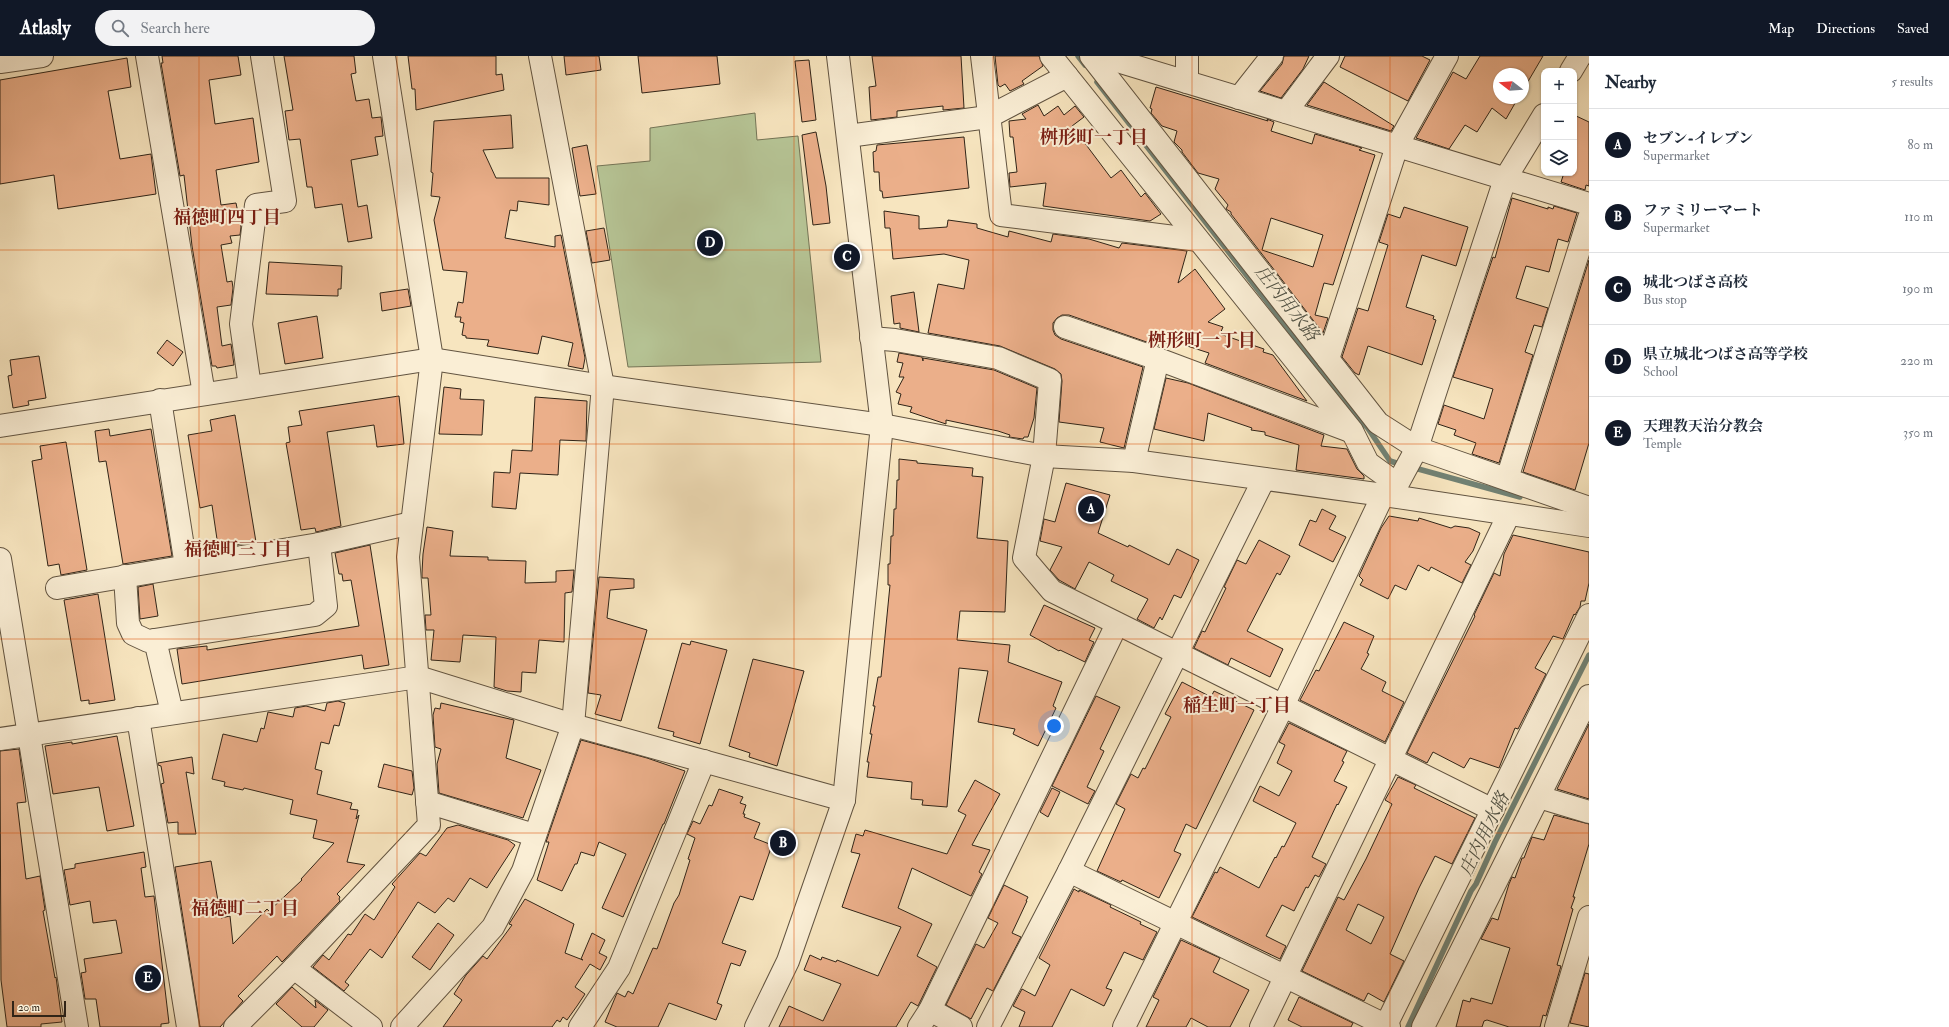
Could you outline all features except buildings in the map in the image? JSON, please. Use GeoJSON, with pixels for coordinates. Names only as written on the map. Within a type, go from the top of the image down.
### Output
{"type":"FeatureCollection","features":[{"type":"Feature","properties":{"kind":"street"},"geometry":{"type":"LineString","coordinates":[[0,62],[42,56]]}},
{"type":"Feature","properties":{"kind":"street"},"geometry":{"type":"LineString","coordinates":[[147,56],[204,394]]}},
{"type":"Feature","properties":{"kind":"street"},"geometry":{"type":"LineString","coordinates":[[250,387],[241,324],[256,205],[285,201],[262,56]]}},
{"type":"Feature","properties":{"kind":"street"},"geometry":{"type":"LineString","coordinates":[[235,1027],[294,968],[429,825],[408,557],[432,359],[384,56]]}},
{"type":"Feature","properties":{"kind":"street"},"geometry":{"type":"LineString","coordinates":[[402,1027],[494,927],[523,871],[534,835],[573,725],[603,386],[540,56]]}},
{"type":"Feature","properties":{"kind":"street"},"geometry":{"type":"LineString","coordinates":[[756,1027],[788,961],[844,800],[882,425],[838,56]]}},
{"type":"Feature","properties":{"kind":"street"},"geometry":{"type":"LineString","coordinates":[[982,56],[1001,215],[1198,240]]}},
{"type":"Feature","properties":{"kind":"street"},"geometry":{"type":"LineString","coordinates":[[1051,56],[1352,431],[1368,463],[1393,489]]}},
{"type":"Feature","properties":{"kind":"street"},"geometry":{"type":"LineString","coordinates":[[1091,56],[1378,424],[1414,453],[1507,479],[1589,508]]}},
{"type":"Feature","properties":{"kind":"street"},"geometry":{"type":"LineString","coordinates":[[1101,56],[1589,204]]}},
{"type":"Feature","properties":{"kind":"street"},"geometry":{"type":"LineString","coordinates":[[1187,56],[1188,82]]}},
{"type":"Feature","properties":{"kind":"street"},"geometry":{"type":"LineString","coordinates":[[1239,98],[1272,56]]}},
{"type":"Feature","properties":{"kind":"street"},"geometry":{"type":"LineString","coordinates":[[1286,112],[1328,56]]}},
{"type":"Feature","properties":{"kind":"street"},"geometry":{"type":"LineString","coordinates":[[1573,68],[1580,56]]}},
{"type":"Feature","properties":{"kind":"street"},"geometry":{"type":"LineString","coordinates":[[1328,358],[1397,146],[1439,59]]}},
{"type":"Feature","properties":{"kind":"street"},"geometry":{"type":"LineString","coordinates":[[848,136],[988,116],[1067,76]]}},
{"type":"Feature","properties":{"kind":"street"},"geometry":{"type":"LineString","coordinates":[[1124,1027],[1283,706],[1393,489],[1414,453],[1505,179],[1541,120]]}},
{"type":"Feature","properties":{"kind":"street"},"geometry":{"type":"LineString","coordinates":[[1507,479],[1589,218]]}},
{"type":"Feature","properties":{"kind":"street"},"geometry":{"type":"LineString","coordinates":[[1065,327],[1158,358],[1352,431]]}},
{"type":"Feature","properties":{"kind":"street"},"geometry":{"type":"LineString","coordinates":[[872,338],[895,340],[998,358],[1050,380],[1044,456],[1024,558],[1052,591],[1493,810]]}},
{"type":"Feature","properties":{"kind":"street"},"geometry":{"type":"LineString","coordinates":[[1134,461],[1158,358]]}},
{"type":"Feature","properties":{"kind":"street"},"geometry":{"type":"LineString","coordinates":[[0,426],[432,359],[603,386],[882,425],[1044,456],[1134,461],[1264,479],[1393,489],[1509,514],[1589,526]]}},
{"type":"Feature","properties":{"kind":"street"},"geometry":{"type":"LineString","coordinates":[[160,400],[186,566]]}},
{"type":"Feature","properties":{"kind":"street"},"geometry":{"type":"LineString","coordinates":[[988,1027],[1069,871],[1264,479]]}},
{"type":"Feature","properties":{"kind":"street"},"geometry":{"type":"LineString","coordinates":[[1261,1027],[1509,514]]}},
{"type":"Feature","properties":{"kind":"street"},"geometry":{"type":"LineString","coordinates":[[57,588],[319,544],[412,523]]}},
{"type":"Feature","properties":{"kind":"street"},"geometry":{"type":"LineString","coordinates":[[117,577],[127,600],[128,623],[133,634],[148,641],[315,615],[326,606],[319,544]]}},
{"type":"Feature","properties":{"kind":"street"},"geometry":{"type":"LineString","coordinates":[[0,559],[77,1027]]}},
{"type":"Feature","properties":{"kind":"street"},"geometry":{"type":"LineString","coordinates":[[1069,871],[1387,1027],[1589,615]]}},
{"type":"Feature","properties":{"kind":"street"},"geometry":{"type":"LineString","coordinates":[[961,1027],[925,1019],[1117,624]]}},
{"type":"Feature","properties":{"kind":"street"},"geometry":{"type":"LineString","coordinates":[[155,640],[172,713]]}},
{"type":"Feature","properties":{"kind":"street"},"geometry":{"type":"LineString","coordinates":[[0,739],[418,677],[573,725],[844,800]]}},
{"type":"Feature","properties":{"kind":"street"},"geometry":{"type":"LineString","coordinates":[[1423,1027],[1589,696]]}},
{"type":"Feature","properties":{"kind":"street"},"geometry":{"type":"LineString","coordinates":[[138,718],[188,1027]]}},
{"type":"Feature","properties":{"kind":"street"},"geometry":{"type":"LineString","coordinates":[[580,1027],[619,968],[704,761]]}},
{"type":"Feature","properties":{"kind":"street"},"geometry":{"type":"LineString","coordinates":[[1539,797],[1589,812]]}},
{"type":"Feature","properties":{"kind":"street"},"geometry":{"type":"LineString","coordinates":[[427,802],[534,835]]}},
{"type":"Feature","properties":{"kind":"street"},"geometry":{"type":"LineString","coordinates":[[1556,1027],[1589,917]]}},
{"type":"Feature","properties":{"kind":"street"},"geometry":{"type":"LineString","coordinates":[[294,968],[371,1027]]}},
{"type":"Feature","properties":{"kind":"green space"},"geometry":{"type":"Polygon","coordinates":[[[755,113],[757,140],[798,136],[821,362],[628,367],[597,166],[650,161],[650,128],[755,113]]]}},
{"type":"Feature","properties":{"kind":"waterway","name":"庄内用水路"},"geometry":{"type":"LineString","coordinates":[[1078,56],[1085,65]]}},
{"type":"Feature","properties":{"kind":"waterway","name":"庄内用水路"},"geometry":{"type":"LineString","coordinates":[[1097,82],[1361,423],[1367,427],[1390,461],[1403,465]]}},
{"type":"Feature","properties":{"kind":"waterway","name":"庄内用水路"},"geometry":{"type":"LineString","coordinates":[[1411,467],[1520,497]]}},
{"type":"Feature","properties":{"kind":"waterway","name":"庄内用水路"},"geometry":{"type":"LineString","coordinates":[[1408,1027],[1471,891],[1476,884],[1495,842],[1589,655]]}},
{"type":"Feature","properties":{"kind":"place","name":"県立城北つばさ高等学校"},"geometry":{"type":"Point","coordinates":[710,243]}},
{"type":"Feature","properties":{"kind":"place","name":"城北つばさ高校"},"geometry":{"type":"Point","coordinates":[847,257]}},
{"type":"Feature","properties":{"kind":"place","name":"セブン-イレブン"},"geometry":{"type":"Point","coordinates":[1091,509]}},
{"type":"Feature","properties":{"kind":"place","name":"ファミリーマート"},"geometry":{"type":"Point","coordinates":[783,843]}},
{"type":"Feature","properties":{"kind":"place","name":"天理教天治分教会"},"geometry":{"type":"Point","coordinates":[148,978]}},
{"type":"Feature","properties":{"kind":"district","name":"桝形町一丁目"},"geometry":{"type":"Point","coordinates":[1094,137]}},
{"type":"Feature","properties":{"kind":"district","name":"福徳町四丁目"},"geometry":{"type":"Point","coordinates":[227,217]}},
{"type":"Feature","properties":{"kind":"district","name":"桝形町一丁目"},"geometry":{"type":"Point","coordinates":[1202,340]}},
{"type":"Feature","properties":{"kind":"district","name":"福徳町三丁目"},"geometry":{"type":"Point","coordinates":[238,549]}},
{"type":"Feature","properties":{"kind":"district","name":"稲生町一丁目"},"geometry":{"type":"Point","coordinates":[1237,705]}},
{"type":"Feature","properties":{"kind":"district","name":"福徳町二丁目"},"geometry":{"type":"Point","coordinates":[245,908]}}]}
